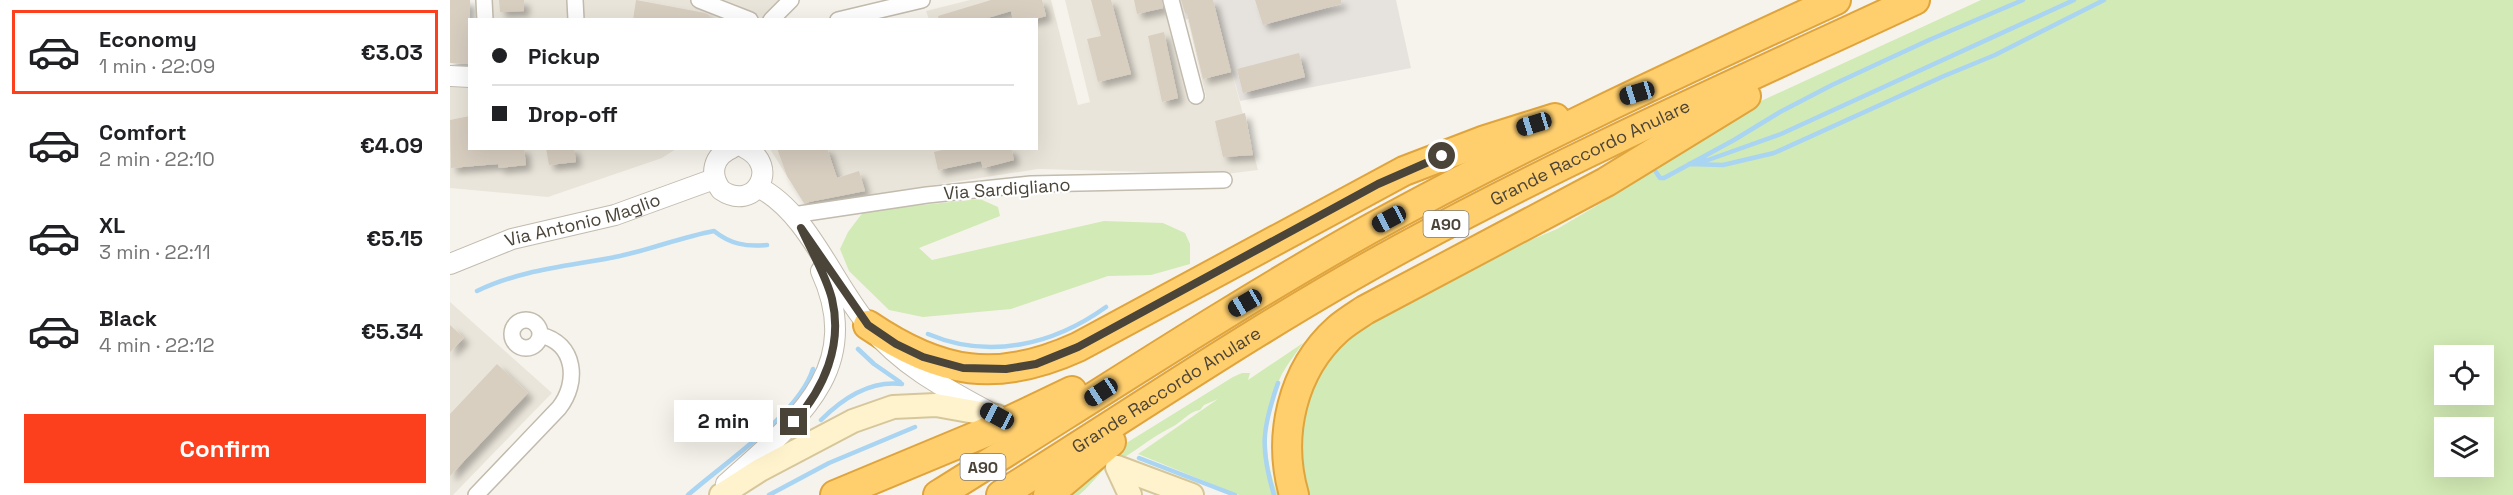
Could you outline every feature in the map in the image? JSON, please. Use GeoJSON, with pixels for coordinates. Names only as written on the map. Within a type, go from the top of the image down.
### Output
{"type":"FeatureCollection","features":[{"type":"Feature","properties":{"kind":"highway","name":"Grande Raccordo Anulare"},"geometry":{"type":"LineString","coordinates":[[938,495],[1193,333],[1368,230],[1470,176],[1637,93],[1836,0]]}},
{"type":"Feature","properties":{"kind":"highway","name":"Grande Raccordo Anulare"},"geometry":{"type":"LineString","coordinates":[[1001,495],[1361,271],[1466,213],[1610,142],[1915,0]]}},
{"type":"Feature","properties":{"kind":"highway"},"geometry":{"type":"LineString","coordinates":[[1294,495],[1288,472],[1286,445],[1292,404],[1308,366],[1321,347],[1339,329],[1365,310],[1563,206],[1637,164],[1777,78],[1818,45]]}},
{"type":"Feature","properties":{"kind":"highway"},"geometry":{"type":"LineString","coordinates":[[868,325],[909,351],[948,365],[996,370],[1036,364],[1078,347],[1404,171],[1485,140],[1637,93]]}},
{"type":"Feature","properties":{"kind":"highway"},"geometry":{"type":"LineString","coordinates":[[835,495],[984,434],[1193,333]]}},
{"type":"Feature","properties":{"kind":"highway"},"geometry":{"type":"LineString","coordinates":[[1048,495],[1082,469],[1172,388]]}},
{"type":"Feature","properties":{"kind":"main road"},"geometry":{"type":"LineString","coordinates":[[721,495],[760,470],[843,427],[893,408],[936,405],[997,416]]}},
{"type":"Feature","properties":{"kind":"main road"},"geometry":{"type":"LineString","coordinates":[[1130,495],[1117,467],[1192,495]]}},
{"type":"Feature","properties":{"kind":"street"},"geometry":{"type":"LineString","coordinates":[[484,0],[485,18]]}},
{"type":"Feature","properties":{"kind":"street"},"geometry":{"type":"LineString","coordinates":[[575,0],[576,18]]}},
{"type":"Feature","properties":{"kind":"street"},"geometry":{"type":"LineString","coordinates":[[699,0],[745,18]]}},
{"type":"Feature","properties":{"kind":"street"},"geometry":{"type":"LineString","coordinates":[[773,18],[791,0]]}},
{"type":"Feature","properties":{"kind":"street"},"geometry":{"type":"LineString","coordinates":[[846,18],[922,0]]}},
{"type":"Feature","properties":{"kind":"street"},"geometry":{"type":"LineString","coordinates":[[1171,0],[1196,96]]}},
{"type":"Feature","properties":{"kind":"street"},"geometry":{"type":"LineString","coordinates":[[450,76],[468,77]]}},
{"type":"Feature","properties":{"kind":"street"},"geometry":{"type":"LineString","coordinates":[[728,150],[717,159],[714,179],[720,190],[736,197],[752,193],[758,187],[763,172],[758,158],[748,150]]}},
{"type":"Feature","properties":{"kind":"street","name":"Via Antonio Maglio"},"geometry":{"type":"LineString","coordinates":[[450,264],[512,239],[615,215],[714,179]]}},
{"type":"Feature","properties":{"kind":"street","name":"Via Sardigliano"},"geometry":{"type":"LineString","coordinates":[[797,222],[927,195],[1031,184],[1224,180]]}},
{"type":"Feature","properties":{"kind":"street"},"geometry":{"type":"LineString","coordinates":[[758,187],[775,197],[797,222],[868,325],[899,357],[922,375],[997,416]]}},
{"type":"Feature","properties":{"kind":"street"},"geometry":{"type":"LineString","coordinates":[[714,495],[803,412],[818,391],[828,368],[834,339],[832,301],[797,222]]}},
{"type":"Feature","properties":{"kind":"street"},"geometry":{"type":"LineString","coordinates":[[476,495],[559,408],[569,393],[573,379],[570,360],[556,342],[540,335]]}},
{"type":"Feature","properties":{"kind":"shaded area"},"geometry":{"type":"Polygon","coordinates":[[[489,0],[783,0],[767,18],[490,18],[489,0]]]}},
{"type":"Feature","properties":{"kind":"shaded area"},"geometry":{"type":"Polygon","coordinates":[[[970,0],[1051,0],[1078,105],[1090,102],[1065,0],[1166,0],[1193,100],[1206,97],[1188,20],[1216,13],[1258,170],[1226,174],[1038,169],[805,205],[771,150],[1038,150],[1038,18],[929,18],[926,11],[970,0]]]}},
{"type":"Feature","properties":{"kind":"shaded area"},"geometry":{"type":"Polygon","coordinates":[[[1179,0],[1396,0],[1411,68],[1240,101],[1216,13],[1184,20],[1179,0]]]}},
{"type":"Feature","properties":{"kind":"shaded area"},"geometry":{"type":"Polygon","coordinates":[[[450,87],[468,88],[468,150],[674,150],[662,158],[548,197],[450,188],[450,87]]]}},
{"type":"Feature","properties":{"kind":"shaded area"},"geometry":{"type":"Polygon","coordinates":[[[450,302],[552,393],[453,495],[450,495],[450,302]]]}},
{"type":"Feature","properties":{"kind":"green space"},"geometry":{"type":"Polygon","coordinates":[[[1981,0],[2513,0],[2513,495],[1301,495],[1296,469],[1308,389],[1316,367],[1350,333],[1512,248],[1557,229],[1667,162],[1699,137],[1761,101],[1981,0]]]}},
{"type":"Feature","properties":{"kind":"green space"},"geometry":{"type":"Polygon","coordinates":[[[980,199],[998,207],[1000,216],[919,248],[932,260],[1104,221],[1163,223],[1185,233],[1190,244],[1190,264],[1151,275],[1108,276],[1011,309],[923,317],[889,310],[849,271],[840,249],[848,232],[864,211],[980,199]]]}},
{"type":"Feature","properties":{"kind":"green space"},"geometry":{"type":"Polygon","coordinates":[[[1303,343],[1282,374],[1271,403],[1268,419],[1267,450],[1278,495],[1239,495],[1138,454],[1218,399],[1204,405],[1200,410],[1109,465],[1079,495],[1063,495],[1128,442],[1233,377],[1242,373],[1250,373],[1248,380],[1303,343]]]}},
{"type":"Feature","properties":{"kind":"building"},"geometry":{"type":"Polygon","coordinates":[[[450,0],[470,0],[468,64],[450,63],[450,0]]]}},
{"type":"Feature","properties":{"kind":"building"},"geometry":{"type":"Polygon","coordinates":[[[499,0],[524,0],[524,11],[500,12],[499,0]]]}},
{"type":"Feature","properties":{"kind":"building"},"geometry":{"type":"Polygon","coordinates":[[[636,0],[709,15],[709,18],[633,18],[636,0]]]}},
{"type":"Feature","properties":{"kind":"building"},"geometry":{"type":"Polygon","coordinates":[[[991,0],[1042,0],[1046,16],[1038,18],[1013,18],[1011,11],[988,18],[938,18],[938,16],[991,0]]]}},
{"type":"Feature","properties":{"kind":"building"},"geometry":{"type":"Polygon","coordinates":[[[1091,0],[1111,0],[1131,74],[1098,82],[1087,39],[1101,36],[1091,0]]]}},
{"type":"Feature","properties":{"kind":"building"},"geometry":{"type":"Polygon","coordinates":[[[1134,0],[1162,0],[1163,8],[1137,14],[1134,0]]]}},
{"type":"Feature","properties":{"kind":"building"},"geometry":{"type":"Polygon","coordinates":[[[1181,0],[1213,0],[1231,72],[1203,79],[1187,13],[1185,13],[1181,0]]]}},
{"type":"Feature","properties":{"kind":"building"},"geometry":{"type":"Polygon","coordinates":[[[1255,0],[1341,0],[1341,4],[1263,25],[1255,0]]]}},
{"type":"Feature","properties":{"kind":"building"},"geometry":{"type":"Polygon","coordinates":[[[1164,32],[1178,98],[1162,102],[1148,36],[1164,32]]]}},
{"type":"Feature","properties":{"kind":"building"},"geometry":{"type":"Polygon","coordinates":[[[1299,53],[1305,77],[1243,93],[1237,69],[1299,53]]]}},
{"type":"Feature","properties":{"kind":"building"},"geometry":{"type":"Polygon","coordinates":[[[1245,113],[1253,155],[1223,157],[1215,121],[1245,113]]]}},
{"type":"Feature","properties":{"kind":"building"},"geometry":{"type":"Polygon","coordinates":[[[468,116],[468,150],[524,150],[526,165],[499,168],[498,164],[451,168],[450,120],[468,116]]]}},
{"type":"Feature","properties":{"kind":"building"},"geometry":{"type":"Polygon","coordinates":[[[546,150],[574,150],[576,162],[549,165],[546,150]]]}},
{"type":"Feature","properties":{"kind":"building"},"geometry":{"type":"Polygon","coordinates":[[[778,150],[828,150],[837,178],[859,171],[865,191],[804,203],[787,176],[778,150]]]}},
{"type":"Feature","properties":{"kind":"building"},"geometry":{"type":"Polygon","coordinates":[[[1012,150],[1014,160],[983,168],[981,161],[938,170],[934,152],[1012,150]]]}},
{"type":"Feature","properties":{"kind":"building"},"geometry":{"type":"Polygon","coordinates":[[[450,325],[464,338],[450,352],[450,325]]]}},
{"type":"Feature","properties":{"kind":"building"},"geometry":{"type":"Polygon","coordinates":[[[497,364],[528,393],[450,476],[450,414],[497,364]]]}},
{"type":"Feature","properties":{"kind":"waterway"},"geometry":{"type":"LineString","coordinates":[[1656,172],[1660,178],[1664,178],[1832,85],[2023,0]]}},
{"type":"Feature","properties":{"kind":"waterway"},"geometry":{"type":"LineString","coordinates":[[1698,160],[1708,160],[1781,134],[2074,0]]}},
{"type":"Feature","properties":{"kind":"waterway"},"geometry":{"type":"LineString","coordinates":[[1689,164],[1723,165],[1774,153],[1995,55],[2104,0]]}},
{"type":"Feature","properties":{"kind":"waterway"},"geometry":{"type":"LineString","coordinates":[[477,291],[529,273],[620,256],[714,231],[739,244],[767,245]]}},
{"type":"Feature","properties":{"kind":"waterway"},"geometry":{"type":"LineString","coordinates":[[928,334],[951,342],[974,346],[997,347],[1020,344],[1064,331],[1106,307]]}},
{"type":"Feature","properties":{"kind":"waterway"},"geometry":{"type":"LineString","coordinates":[[858,349],[874,364],[900,382]]}},
{"type":"Feature","properties":{"kind":"waterway"},"geometry":{"type":"LineString","coordinates":[[688,495],[777,420],[793,403],[813,369]]}},
{"type":"Feature","properties":{"kind":"waterway"},"geometry":{"type":"LineString","coordinates":[[1274,495],[1266,464],[1265,439],[1269,413],[1278,383]]}},
{"type":"Feature","properties":{"kind":"waterway"},"geometry":{"type":"LineString","coordinates":[[821,420],[847,398],[868,388],[902,384]]}},
{"type":"Feature","properties":{"kind":"waterway"},"geometry":{"type":"LineString","coordinates":[[769,495],[829,463],[915,427]]}},
{"type":"Feature","properties":{"kind":"waterway"},"geometry":{"type":"LineString","coordinates":[[1139,458],[1235,495]]}},
{"type":"Feature","properties":{"kind":"route"},"geometry":{"type":"LineString","coordinates":[[794,422],[822,383],[831,359],[834,339],[832,301],[801,228],[868,325],[896,344],[934,361],[963,368],[986,370],[1026,367],[1078,347],[1378,184],[1442,156]]}}]}
